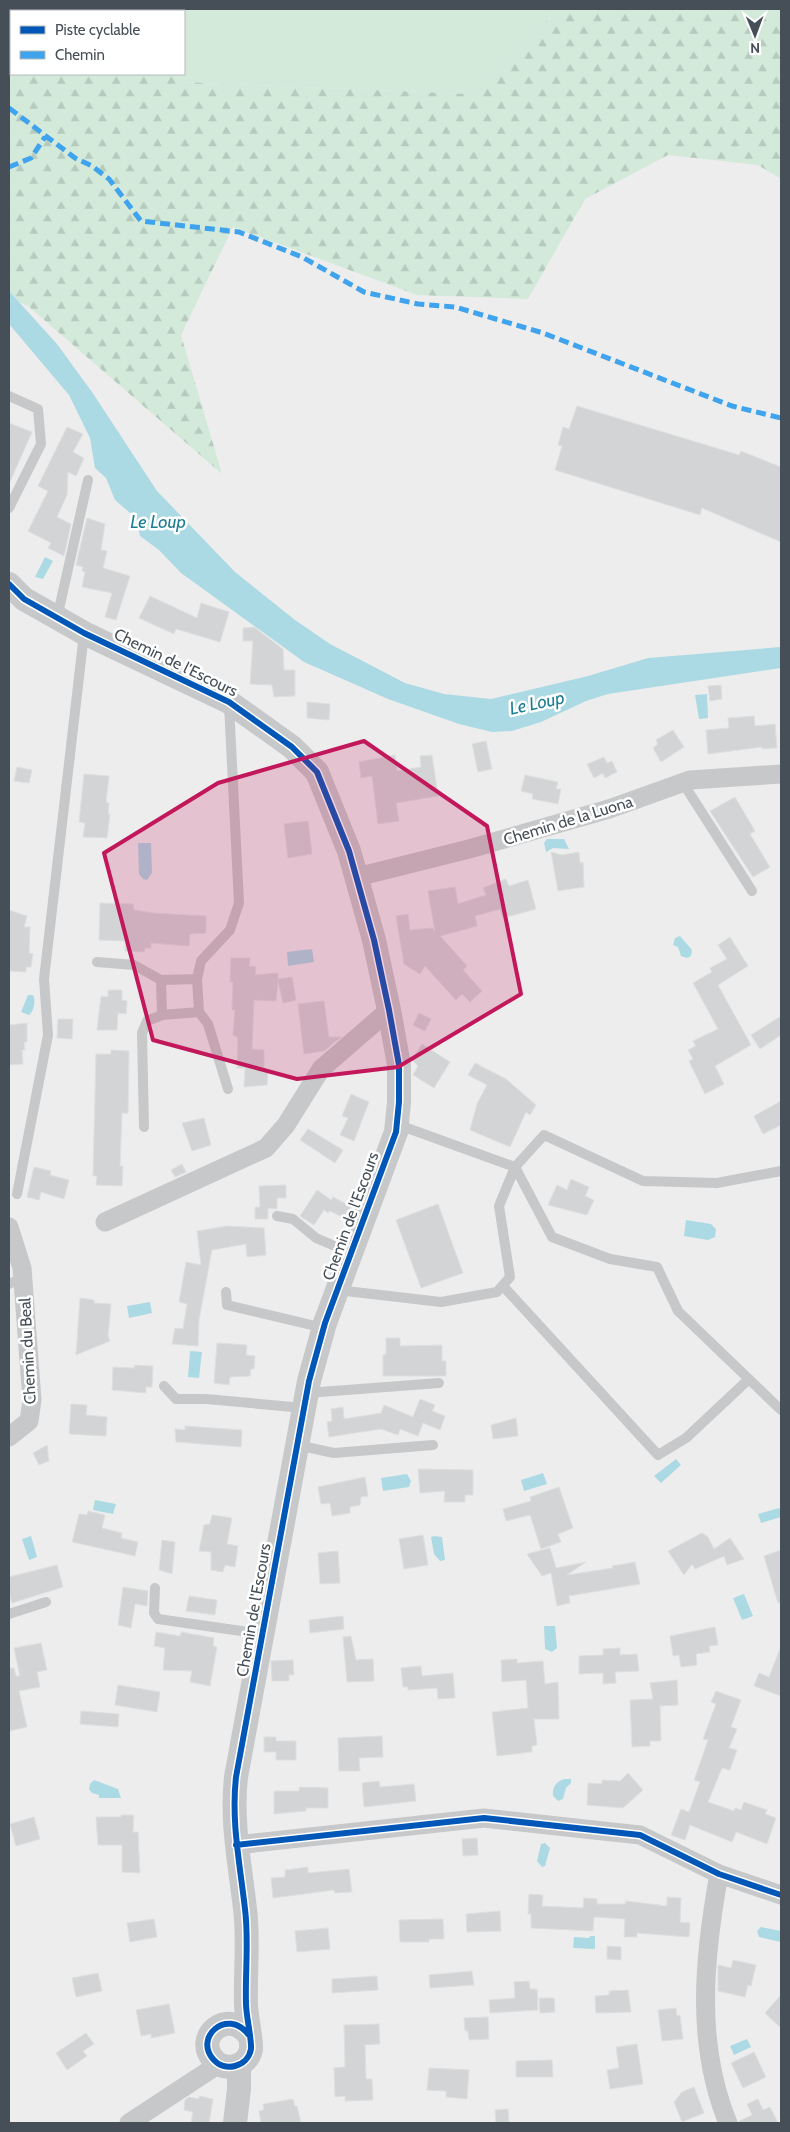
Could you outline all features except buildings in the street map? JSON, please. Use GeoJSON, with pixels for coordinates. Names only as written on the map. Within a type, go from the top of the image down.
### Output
{"type":"FeatureCollection","features":[{"type":"Feature","properties":{"kind":"street","name":"Chemin de l'Escours"},"geometry":{"type":"LineString","coordinates":[[9,584],[24,599],[84,633],[229,702],[292,746],[318,772],[349,850],[374,940],[399,1065],[396,1132],[324,1328],[306,1401],[236,1777],[233,1806],[236,1845],[246,1910],[245,1976],[248,2034],[251,2048],[245,2061],[229,2064],[209,2054],[208,2039],[211,2032],[223,2024],[233,2009],[245,1976]]}},
{"type":"Feature","properties":{"kind":"street","name":"Chemin de la Luona"},"geometry":{"type":"LineString","coordinates":[[356,877],[469,850],[600,812],[690,780],[781,774]]}},
{"type":"Feature","properties":{"kind":"street"},"geometry":{"type":"LineString","coordinates":[[105,1222],[266,1148],[286,1125],[321,1069],[389,1010]]}},
{"type":"Feature","properties":{"kind":"street","name":"Chemin du Beal"},"geometry":{"type":"LineString","coordinates":[[9,1227],[32,1400],[29,1421],[9,1437]]}},
{"type":"Feature","properties":{"kind":"street"},"geometry":{"type":"LineString","coordinates":[[236,1845],[484,1818],[640,1835],[719,1874],[781,1895]]}},
{"type":"Feature","properties":{"kind":"street"},"geometry":{"type":"LineString","coordinates":[[719,1874],[707,1943],[705,2029],[716,2094],[728,2123]]}},
{"type":"Feature","properties":{"kind":"street"},"geometry":{"type":"LineString","coordinates":[[223,2024],[237,2024],[248,2034]]}},
{"type":"Feature","properties":{"kind":"street","name":"Chemin de l'Escours"},"geometry":{"type":"LineString","coordinates":[[229,2064],[239,2089],[235,2123]]}},
{"type":"Feature","properties":{"kind":"street"},"geometry":{"type":"LineString","coordinates":[[129,2123],[229,2064]]}},
{"type":"Feature","properties":{"kind":"lane"},"geometry":{"type":"LineString","coordinates":[[9,396],[38,409],[41,444],[9,508]]}},
{"type":"Feature","properties":{"kind":"lane"},"geometry":{"type":"LineString","coordinates":[[57,618],[88,480]]}},
{"type":"Feature","properties":{"kind":"lane"},"geometry":{"type":"LineString","coordinates":[[17,1194],[48,1036],[44,979],[84,633]]}},
{"type":"Feature","properties":{"kind":"lane"},"geometry":{"type":"LineString","coordinates":[[228,1089],[208,1024],[199,1012],[197,980],[201,962],[230,930],[239,904],[229,702]]}},
{"type":"Feature","properties":{"kind":"lane"},"geometry":{"type":"LineString","coordinates":[[683,783],[752,891]]}},
{"type":"Feature","properties":{"kind":"lane"},"geometry":{"type":"LineString","coordinates":[[97,962],[134,964],[161,980],[197,980]]}},
{"type":"Feature","properties":{"kind":"lane"},"geometry":{"type":"LineString","coordinates":[[161,980],[162,1014]]}},
{"type":"Feature","properties":{"kind":"lane"},"geometry":{"type":"LineString","coordinates":[[144,1127],[142,1033],[147,1021],[162,1014],[199,1012]]}},
{"type":"Feature","properties":{"kind":"lane"},"geometry":{"type":"LineString","coordinates":[[396,1124],[515,1167],[552,1237],[610,1259],[656,1267],[678,1311],[781,1410]]}},
{"type":"Feature","properties":{"kind":"lane"},"geometry":{"type":"LineString","coordinates":[[337,1290],[441,1302],[498,1292],[510,1276],[499,1206],[515,1167],[544,1135],[643,1181],[718,1183],[781,1171]]}},
{"type":"Feature","properties":{"kind":"lane"},"geometry":{"type":"LineString","coordinates":[[276,1216],[293,1218],[316,1238],[351,1253]]}},
{"type":"Feature","properties":{"kind":"lane"},"geometry":{"type":"LineString","coordinates":[[502,1286],[658,1455],[686,1438],[749,1380]]}},
{"type":"Feature","properties":{"kind":"lane"},"geometry":{"type":"LineString","coordinates":[[226,1292],[227,1305],[324,1328]]}},
{"type":"Feature","properties":{"kind":"lane"},"geometry":{"type":"LineString","coordinates":[[164,1386],[176,1400],[306,1401],[439,1383]]}},
{"type":"Feature","properties":{"kind":"lane"},"geometry":{"type":"LineString","coordinates":[[297,1446],[334,1453],[433,1446]]}},
{"type":"Feature","properties":{"kind":"lane"},"geometry":{"type":"LineString","coordinates":[[155,1588],[154,1613],[158,1620],[262,1634]]}},
{"type":"Feature","properties":{"kind":"lane"},"geometry":{"type":"LineString","coordinates":[[9,1614],[46,1602]]}},
{"type":"Feature","properties":{"kind":"highlighted area"},"geometry":{"type":"Polygon","coordinates":[[[364,741],[487,826],[521,994],[398,1067],[297,1079],[153,1040],[104,853],[218,783],[364,741]]]}},
{"type":"Feature","properties":{"kind":"green space"},"geometry":{"type":"Polygon","coordinates":[[[9,9],[122,10],[10,10],[10,75],[177,75],[183,82],[469,94],[558,9],[781,9],[781,179],[758,165],[668,155],[585,199],[528,299],[417,295],[233,227],[181,335],[222,474],[28,306],[9,298],[9,9]]]}},
{"type":"Feature","properties":{"kind":"green space"},"geometry":{"type":"Polygon","coordinates":[[[558,9],[469,94],[183,82],[177,75],[185,75],[185,10],[122,10],[558,9]]]}},
{"type":"Feature","properties":{"kind":"water","name":"Le Loup"},"geometry":{"type":"Polygon","coordinates":[[[9,291],[57,344],[92,392],[157,491],[235,572],[295,620],[330,644],[405,683],[444,694],[491,699],[588,676],[648,658],[781,647],[781,668],[608,694],[586,701],[541,722],[512,731],[492,732],[459,724],[388,699],[304,662],[181,573],[159,550],[140,536],[136,518],[115,500],[106,478],[95,468],[90,438],[69,395],[9,324],[9,291]]]}},
{"type":"Feature","properties":{"kind":"water"},"geometry":{"type":"Polygon","coordinates":[[[45,557],[53,561],[43,579],[35,577],[45,557]]]}},
{"type":"Feature","properties":{"kind":"water"},"geometry":{"type":"Polygon","coordinates":[[[707,694],[708,718],[699,719],[695,695],[707,694]]]}},
{"type":"Feature","properties":{"kind":"water"},"geometry":{"type":"Polygon","coordinates":[[[547,839],[564,839],[569,849],[553,848],[546,852],[544,843],[547,839]]]}},
{"type":"Feature","properties":{"kind":"water"},"geometry":{"type":"Polygon","coordinates":[[[138,843],[151,843],[152,873],[147,880],[143,879],[139,874],[138,843]]]}},
{"type":"Feature","properties":{"kind":"water"},"geometry":{"type":"Polygon","coordinates":[[[680,936],[692,950],[691,956],[687,958],[681,956],[678,947],[673,945],[675,938],[680,936]]]}},
{"type":"Feature","properties":{"kind":"water"},"geometry":{"type":"Polygon","coordinates":[[[312,949],[314,962],[288,966],[287,952],[312,949]]]}},
{"type":"Feature","properties":{"kind":"water"},"geometry":{"type":"Polygon","coordinates":[[[28,995],[33,995],[34,1000],[33,1008],[29,1015],[21,1012],[28,995]]]}},
{"type":"Feature","properties":{"kind":"water"},"geometry":{"type":"Polygon","coordinates":[[[686,1220],[711,1224],[716,1229],[715,1237],[708,1240],[684,1236],[686,1220]]]}},
{"type":"Feature","properties":{"kind":"water"},"geometry":{"type":"Polygon","coordinates":[[[150,1302],[152,1313],[129,1318],[127,1306],[150,1302]]]}},
{"type":"Feature","properties":{"kind":"water"},"geometry":{"type":"Polygon","coordinates":[[[190,1351],[202,1352],[199,1378],[188,1377],[190,1351]]]}},
{"type":"Feature","properties":{"kind":"water"},"geometry":{"type":"Polygon","coordinates":[[[676,1459],[681,1465],[661,1483],[654,1476],[676,1459]]]}},
{"type":"Feature","properties":{"kind":"water"},"geometry":{"type":"Polygon","coordinates":[[[543,1473],[547,1484],[524,1491],[521,1480],[543,1473]]]}},
{"type":"Feature","properties":{"kind":"water"},"geometry":{"type":"Polygon","coordinates":[[[407,1474],[411,1481],[409,1487],[383,1491],[381,1478],[407,1474]]]}},
{"type":"Feature","properties":{"kind":"water"},"geometry":{"type":"Polygon","coordinates":[[[95,1500],[116,1504],[113,1514],[93,1510],[95,1500]]]}},
{"type":"Feature","properties":{"kind":"water"},"geometry":{"type":"Polygon","coordinates":[[[779,1508],[781,1510],[781,1517],[761,1523],[758,1514],[779,1508]]]}},
{"type":"Feature","properties":{"kind":"water"},"geometry":{"type":"Polygon","coordinates":[[[31,1536],[37,1557],[29,1560],[22,1539],[31,1536]]]}},
{"type":"Feature","properties":{"kind":"water"},"geometry":{"type":"Polygon","coordinates":[[[431,1537],[442,1537],[445,1560],[440,1561],[434,1554],[431,1537]]]}},
{"type":"Feature","properties":{"kind":"water"},"geometry":{"type":"Polygon","coordinates":[[[744,1594],[753,1616],[742,1620],[733,1598],[744,1594]]]}},
{"type":"Feature","properties":{"kind":"water"},"geometry":{"type":"Polygon","coordinates":[[[544,1626],[555,1626],[557,1648],[552,1652],[545,1649],[544,1626]]]}},
{"type":"Feature","properties":{"kind":"water"},"geometry":{"type":"Polygon","coordinates":[[[564,1779],[571,1779],[571,1783],[566,1788],[563,1799],[558,1801],[553,1796],[553,1790],[557,1783],[564,1779]]]}},
{"type":"Feature","properties":{"kind":"water"},"geometry":{"type":"Polygon","coordinates":[[[94,1780],[118,1789],[121,1798],[99,1798],[99,1795],[92,1793],[89,1789],[90,1784],[94,1780]]]}},
{"type":"Feature","properties":{"kind":"water"},"geometry":{"type":"Polygon","coordinates":[[[545,1843],[550,1848],[545,1866],[542,1867],[537,1861],[541,1844],[545,1843]]]}},
{"type":"Feature","properties":{"kind":"water"},"geometry":{"type":"Polygon","coordinates":[[[761,1927],[781,1931],[781,1942],[759,1937],[757,1931],[761,1927]]]}},
{"type":"Feature","properties":{"kind":"water"},"geometry":{"type":"Polygon","coordinates":[[[590,1936],[595,1936],[595,1949],[573,1948],[574,1937],[589,1938],[590,1936]]]}},
{"type":"Feature","properties":{"kind":"water"},"geometry":{"type":"Polygon","coordinates":[[[747,2039],[751,2047],[734,2055],[730,2046],[747,2039]]]}},
{"type":"Feature","properties":{"kind":"marked path"},"geometry":{"type":"LineString","coordinates":[[9,108],[75,158],[92,166],[109,179],[141,221],[239,232],[302,257],[364,292],[418,304],[455,307],[543,333],[732,406],[781,418]]}},
{"type":"Feature","properties":{"kind":"marked path"},"geometry":{"type":"LineString","coordinates":[[9,167],[31,158],[45,137]]}},
{"type":"Feature","properties":{"kind":"cycle path"},"geometry":{"type":"LineString","coordinates":[[9,584],[24,599],[84,633],[229,702],[292,747],[317,772],[349,851],[374,940],[399,1065],[399,1102],[396,1132],[325,1323],[309,1381],[236,1777],[235,1827],[246,1921],[246,2004],[251,2049],[249,2055],[241,2064],[229,2067],[218,2063],[208,2051],[210,2035],[223,2025],[231,2024],[240,2027],[248,2034]]}},
{"type":"Feature","properties":{"kind":"cycle path"},"geometry":{"type":"LineString","coordinates":[[236,1845],[484,1818],[640,1835],[719,1874],[781,1895]]}}]}
